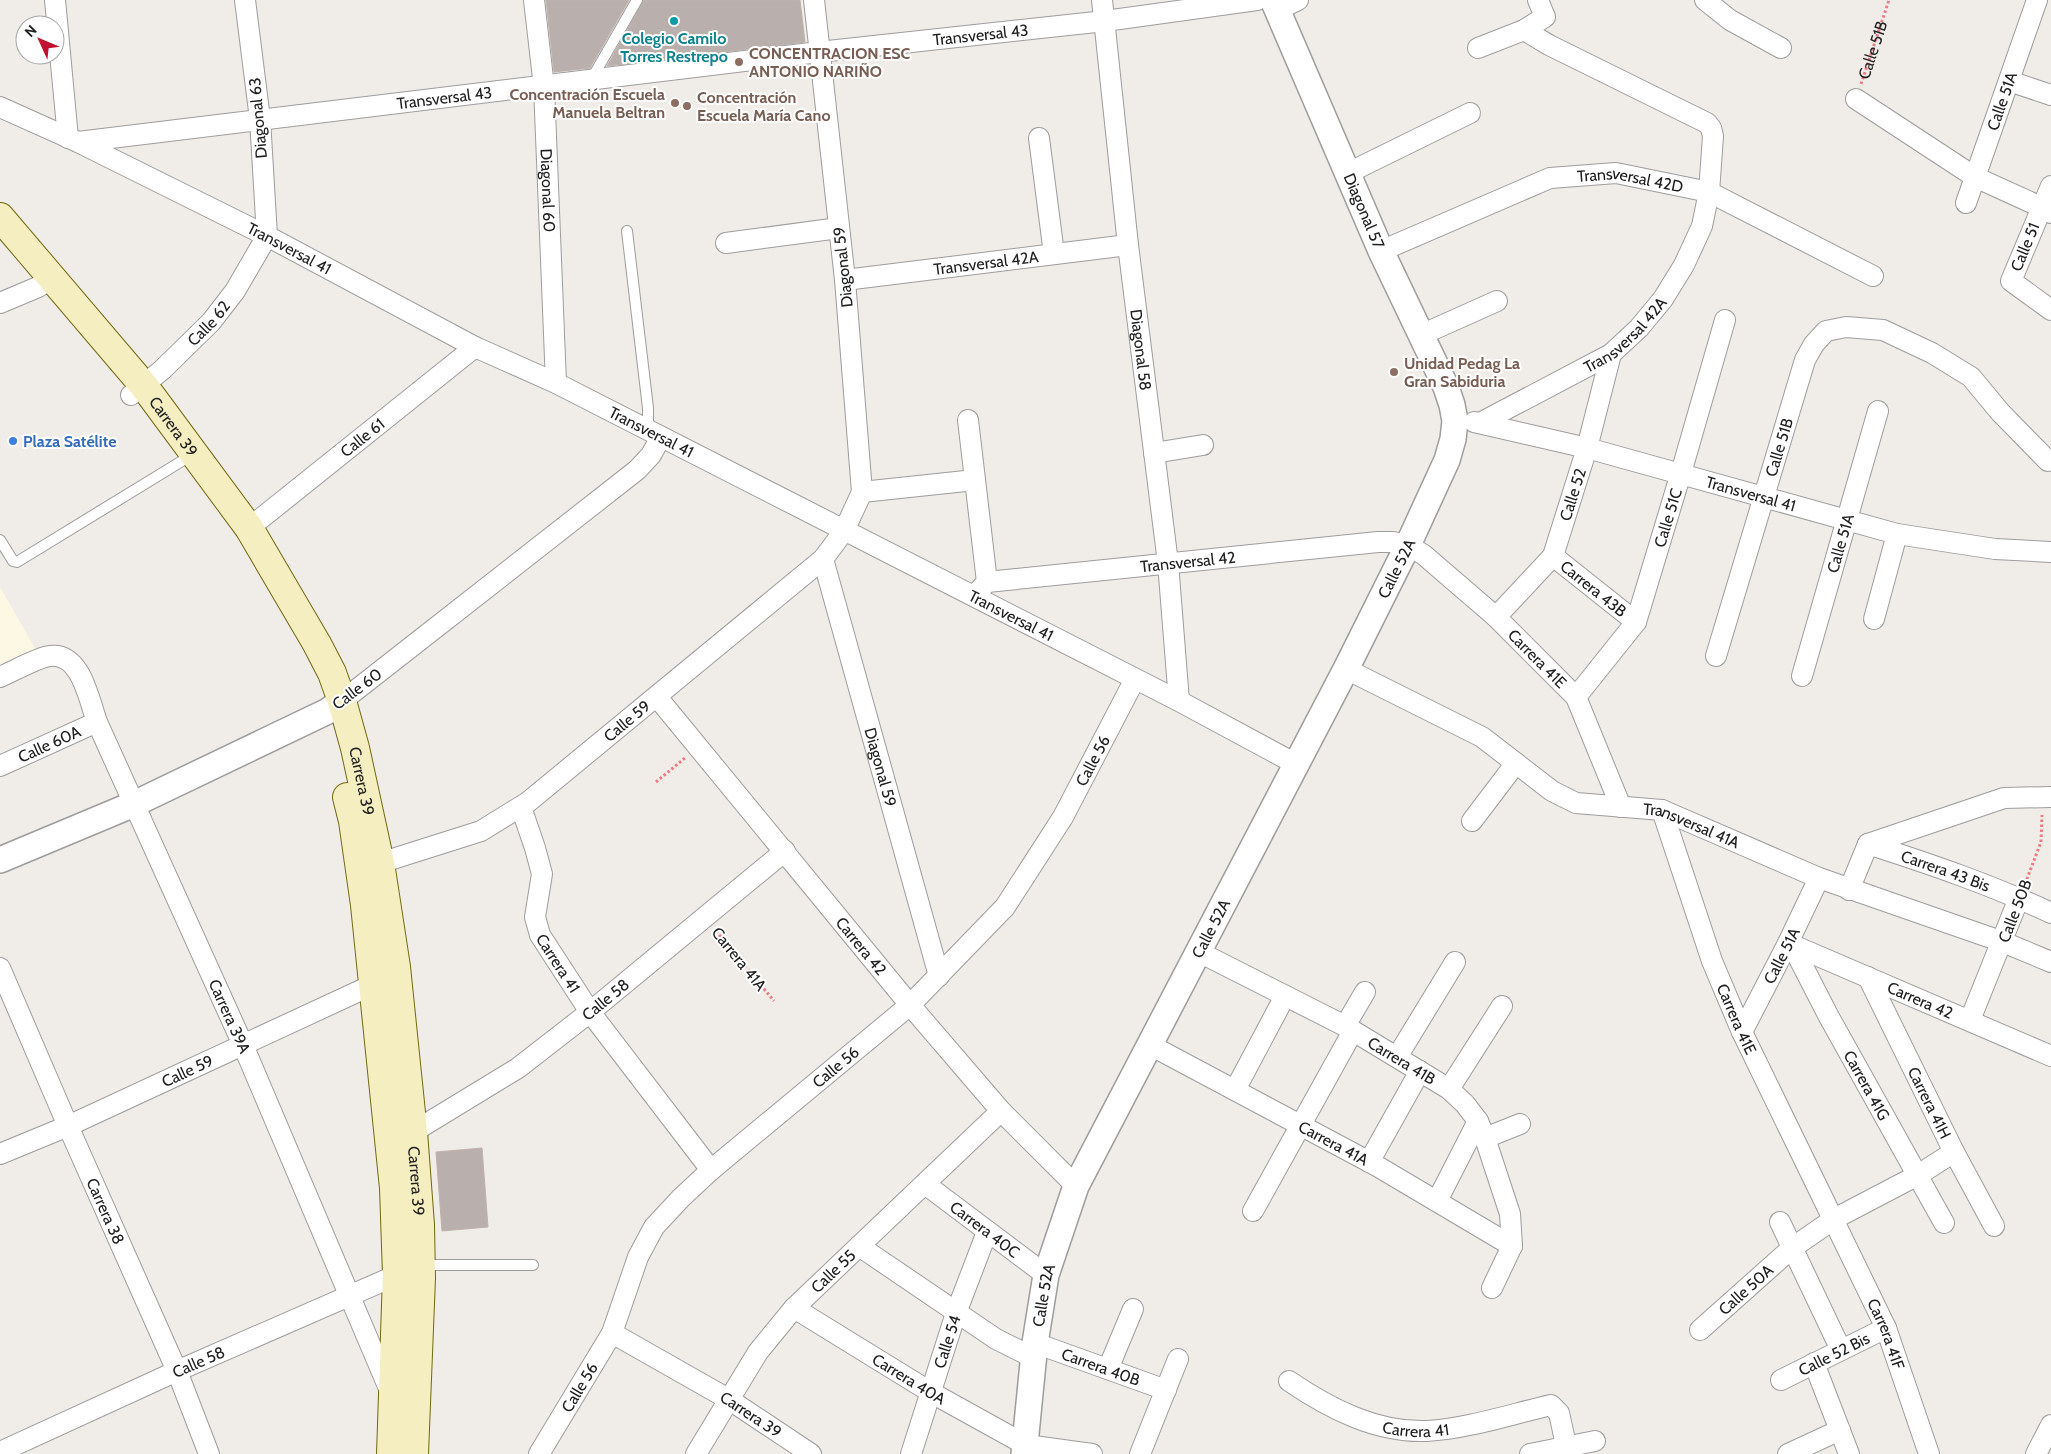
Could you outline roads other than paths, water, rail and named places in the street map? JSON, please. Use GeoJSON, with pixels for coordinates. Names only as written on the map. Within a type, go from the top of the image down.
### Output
{"type":"FeatureCollection","features":[{"type":"Feature","properties":{"kind":"main road","name":"Carrera 39"},"geometry":{"type":"LineString","coordinates":[[0,218],[45,282],[138,390],[173,423],[249,528],[332,673],[335,706],[365,905],[394,1188],[420,1332],[414,1454]]}},
{"type":"Feature","properties":{"kind":"main road","name":"Carrera 39"},"geometry":{"type":"LineString","coordinates":[[0,242],[45,282]]}},
{"type":"Feature","properties":{"kind":"main road","name":"Carrera 39"},"geometry":{"type":"LineString","coordinates":[[138,390],[182,461],[236,538],[316,679],[335,706],[356,748],[380,863],[396,967],[413,1132],[409,1270],[392,1395],[390,1454]]}},
{"type":"Feature","properties":{"kind":"street"},"geometry":{"type":"LineString","coordinates":[[55,0],[73,140]]}},
{"type":"Feature","properties":{"kind":"street","name":"Diagonal 63"},"geometry":{"type":"LineString","coordinates":[[245,0],[260,120],[267,236]]}},
{"type":"Feature","properties":{"kind":"street","name":"Diagonal 60"},"geometry":{"type":"LineString","coordinates":[[534,0],[544,87],[556,383]]}},
{"type":"Feature","properties":{"kind":"street","name":"Diagonal 59"},"geometry":{"type":"LineString","coordinates":[[814,0],[845,280],[862,492],[844,531]]}},
{"type":"Feature","properties":{"kind":"street","name":"Diagonal 58"},"geometry":{"type":"LineString","coordinates":[[1102,0],[1128,245],[1168,563],[1179,701]]}},
{"type":"Feature","properties":{"kind":"street"},"geometry":{"type":"LineString","coordinates":[[1705,0],[1730,20],[1782,48]]}},
{"type":"Feature","properties":{"kind":"street","name":"Calle 51A"},"geometry":{"type":"LineString","coordinates":[[1966,204],[2037,0]]}},
{"type":"Feature","properties":{"kind":"street","name":"Transversal 43"},"geometry":{"type":"LineString","coordinates":[[73,140],[544,87],[819,52],[1276,2]]}},
{"type":"Feature","properties":{"kind":"street","name":"Diagonal 57"},"geometry":{"type":"LineString","coordinates":[[1276,2],[1381,251],[1446,387],[1455,421]]}},
{"type":"Feature","properties":{"kind":"street"},"geometry":{"type":"LineString","coordinates":[[1478,48],[1524,30],[1542,9]]}},
{"type":"Feature","properties":{"kind":"street","name":"Transversal 42A"},"geometry":{"type":"LineString","coordinates":[[1480,423],[1611,354],[1639,328],[1663,299],[1684,265],[1702,226],[1709,192],[1713,136],[1711,128],[1707,123],[1549,45],[1524,30]]}},
{"type":"Feature","properties":{"kind":"street"},"geometry":{"type":"LineString","coordinates":[[2009,81],[2051,96]]}},
{"type":"Feature","properties":{"kind":"street"},"geometry":{"type":"LineString","coordinates":[[1856,99],[1975,177],[2046,210]]}},
{"type":"Feature","properties":{"kind":"street","name":"Transversal 41"},"geometry":{"type":"LineString","coordinates":[[0,108],[73,140],[267,236],[475,347],[556,383],[844,531],[980,589],[1135,679],[1296,764]]}},
{"type":"Feature","properties":{"kind":"street"},"geometry":{"type":"LineString","coordinates":[[1348,173],[1470,113]]}},
{"type":"Feature","properties":{"kind":"street"},"geometry":{"type":"LineString","coordinates":[[1039,138],[1054,254]]}},
{"type":"Feature","properties":{"kind":"street","name":"Transversal 42D"},"geometry":{"type":"LineString","coordinates":[[1381,251],[1550,178],[1616,173],[1709,192],[1873,276]]}},
{"type":"Feature","properties":{"kind":"street","name":"Calle 51"},"geometry":{"type":"LineString","coordinates":[[2051,186],[2046,210],[2011,281],[2051,310]]}},
{"type":"Feature","properties":{"kind":"street"},"geometry":{"type":"LineString","coordinates":[[726,243],[839,228]]}},
{"type":"Feature","properties":{"kind":"street","name":"Calle 62"},"geometry":{"type":"LineString","coordinates":[[138,390],[211,322],[235,291],[267,236]]}},
{"type":"Feature","properties":{"kind":"street","name":"Transversal 42A"},"geometry":{"type":"LineString","coordinates":[[845,280],[1128,245]]}},
{"type":"Feature","properties":{"kind":"street"},"geometry":{"type":"LineString","coordinates":[[0,303],[45,282]]}},
{"type":"Feature","properties":{"kind":"street"},"geometry":{"type":"LineString","coordinates":[[1421,335],[1497,301]]}},
{"type":"Feature","properties":{"kind":"street","name":"Calle 51C"},"geometry":{"type":"LineString","coordinates":[[1576,697],[1636,622],[1725,320]]}},
{"type":"Feature","properties":{"kind":"street","name":"Calle 51B"},"geometry":{"type":"LineString","coordinates":[[1716,656],[1805,360],[1814,344],[1826,331],[1846,327],[1883,330],[1932,353],[1971,377],[2000,412],[2048,461]]}},
{"type":"Feature","properties":{"kind":"street","name":"Calle 61"},"geometry":{"type":"LineString","coordinates":[[249,528],[475,347]]}},
{"type":"Feature","properties":{"kind":"street","name":"Calle 52"},"geometry":{"type":"LineString","coordinates":[[1496,616],[1553,556],[1587,448],[1611,354]]}},
{"type":"Feature","properties":{"kind":"street","name":"Calle 51A"},"geometry":{"type":"LineString","coordinates":[[1802,676],[1878,411]]}},
{"type":"Feature","properties":{"kind":"street"},"geometry":{"type":"LineString","coordinates":[[968,420],[974,480],[980,589]]}},
{"type":"Feature","properties":{"kind":"street","name":"Transversal 41"},"geometry":{"type":"LineString","coordinates":[[1455,421],[1480,423],[1587,448],[1898,534],[1995,549],[2051,552]]}},
{"type":"Feature","properties":{"kind":"street","name":"Calle 52A"},"geometry":{"type":"LineString","coordinates":[[1025,1449],[1035,1350],[1046,1275],[1076,1186],[1346,669],[1408,545],[1447,460],[1453,439],[1455,421]]}},
{"type":"Feature","properties":{"kind":"street","name":"Calle 60"},"geometry":{"type":"LineString","coordinates":[[0,860],[134,804],[335,706],[637,470],[651,455],[654,433]]}},
{"type":"Feature","properties":{"kind":"street"},"geometry":{"type":"LineString","coordinates":[[1154,453],[1204,445]]}},
{"type":"Feature","properties":{"kind":"street"},"geometry":{"type":"LineString","coordinates":[[862,492],[974,480]]}},
{"type":"Feature","properties":{"kind":"street","name":"Calle 59"},"geometry":{"type":"LineString","coordinates":[[380,863],[481,831],[521,806],[658,697],[823,559],[844,531]]}},
{"type":"Feature","properties":{"kind":"street"},"geometry":{"type":"LineString","coordinates":[[1874,620],[1898,534]]}},
{"type":"Feature","properties":{"kind":"street","name":"Transversal 42"},"geometry":{"type":"LineString","coordinates":[[980,589],[1168,563],[1378,542],[1408,545]]}},
{"type":"Feature","properties":{"kind":"street","name":"Carrera 41E"},"geometry":{"type":"LineString","coordinates":[[1408,545],[1424,555],[1496,616],[1576,697],[1621,807]]}},
{"type":"Feature","properties":{"kind":"street","name":"Carrera 43B"},"geometry":{"type":"LineString","coordinates":[[1553,556],[1636,622]]}},
{"type":"Feature","properties":{"kind":"street","name":"Diagonal 59"},"geometry":{"type":"LineString","coordinates":[[823,559],[939,976]]}},
{"type":"Feature","properties":{"kind":"street","name":"Carrera 39A"},"geometry":{"type":"LineString","coordinates":[[0,678],[48,656],[62,656],[78,671],[97,722],[242,1045],[392,1395]]}},
{"type":"Feature","properties":{"kind":"street","name":"Transversal 41A"},"geometry":{"type":"LineString","coordinates":[[1346,669],[1482,737],[1552,791],[1576,803],[1662,810],[1849,890],[2003,942],[2051,962]]}},
{"type":"Feature","properties":{"kind":"street","name":"Calle 56"},"geometry":{"type":"LineString","coordinates":[[539,1454],[612,1333],[638,1257],[654,1227],[681,1198],[712,1170],[910,1004],[1004,907],[1063,817],[1135,679]]}},
{"type":"Feature","properties":{"kind":"street","name":"Carrera 42"},"geometry":{"type":"LineString","coordinates":[[658,697],[1000,1112],[1076,1186]]}},
{"type":"Feature","properties":{"kind":"street","name":"Calle 60A"},"geometry":{"type":"LineString","coordinates":[[0,766],[97,722]]}},
{"type":"Feature","properties":{"kind":"street"},"geometry":{"type":"LineString","coordinates":[[1472,821],[1516,763]]}},
{"type":"Feature","properties":{"kind":"street"},"geometry":{"type":"LineString","coordinates":[[1849,890],[1868,844],[2004,798],[2047,797]]}},
{"type":"Feature","properties":{"kind":"street","name":"Carrera 41"},"geometry":{"type":"LineString","coordinates":[[521,806],[542,874],[535,917],[540,935],[590,1012],[712,1170]]}},
{"type":"Feature","properties":{"kind":"street","name":"Carrera 41E"},"geometry":{"type":"LineString","coordinates":[[1662,810],[1712,961],[1742,1032],[1834,1219]]}},
{"type":"Feature","properties":{"kind":"street","name":"Carrera 43 Bis"},"geometry":{"type":"LineString","coordinates":[[1868,844],[1928,863],[2051,912]]}},
{"type":"Feature","properties":{"kind":"street","name":"Calle 58"},"geometry":{"type":"LineString","coordinates":[[413,1132],[518,1068],[590,1012],[785,851]]}},
{"type":"Feature","properties":{"kind":"street","name":"Calle 51A"},"geometry":{"type":"LineString","coordinates":[[1742,1032],[1790,944],[1819,878]]}},
{"type":"Feature","properties":{"kind":"street","name":"Calle 50B"},"geometry":{"type":"LineString","coordinates":[[1970,1020],[2003,942],[2019,898]]}},
{"type":"Feature","properties":{"kind":"street","name":"Carrera 42"},"geometry":{"type":"LineString","coordinates":[[1790,944],[2051,1056]]}},
{"type":"Feature","properties":{"kind":"street","name":"Carrera 41G"},"geometry":{"type":"LineString","coordinates":[[1790,944],[1944,1224]]}},
{"type":"Feature","properties":{"kind":"street","name":"Carrera 41B"},"geometry":{"type":"LineString","coordinates":[[1199,952],[1349,1029],[1420,1071],[1449,1090],[1465,1104],[1482,1130],[1510,1214],[1512,1246]]}},
{"type":"Feature","properties":{"kind":"street"},"geometry":{"type":"LineString","coordinates":[[1397,1057],[1455,962]]}},
{"type":"Feature","properties":{"kind":"street","name":"Carrera 38"},"geometry":{"type":"LineString","coordinates":[[0,968],[177,1371],[209,1454]]}},
{"type":"Feature","properties":{"kind":"street","name":"Carrera 41H"},"geometry":{"type":"LineString","coordinates":[[1868,977],[1954,1152],[1994,1226]]}},
{"type":"Feature","properties":{"kind":"street","name":"Calle 59"},"geometry":{"type":"LineString","coordinates":[[0,1154],[68,1126],[372,985]]}},
{"type":"Feature","properties":{"kind":"street"},"geometry":{"type":"LineString","coordinates":[[1253,1211],[1301,1125],[1349,1029],[1365,992]]}},
{"type":"Feature","properties":{"kind":"street"},"geometry":{"type":"LineString","coordinates":[[1235,1090],[1285,996]]}},
{"type":"Feature","properties":{"kind":"street"},"geometry":{"type":"LineString","coordinates":[[1449,1090],[1502,1006]]}},
{"type":"Feature","properties":{"kind":"street","name":"Carrera 41A"},"geometry":{"type":"LineString","coordinates":[[1150,1045],[1369,1162],[1512,1246]]}},
{"type":"Feature","properties":{"kind":"street"},"geometry":{"type":"LineString","coordinates":[[1369,1162],[1420,1071]]}},
{"type":"Feature","properties":{"kind":"street","name":"Calle 55"},"geometry":{"type":"LineString","coordinates":[[696,1454],[758,1352],[794,1308],[1000,1112]]}},
{"type":"Feature","properties":{"kind":"street"},"geometry":{"type":"LineString","coordinates":[[1437,1201],[1482,1130],[1520,1124]]}},
{"type":"Feature","properties":{"kind":"street"},"geometry":{"type":"LineString","coordinates":[[1792,1248],[1834,1219],[1918,1175],[1954,1152]]}},
{"type":"Feature","properties":{"kind":"street","name":"Carrera 40C"},"geometry":{"type":"LineString","coordinates":[[925,1184],[1046,1275]]}},
{"type":"Feature","properties":{"kind":"street","name":"Carrera 41F"},"geometry":{"type":"LineString","coordinates":[[1834,1219],[1886,1328],[1929,1454]]}},
{"type":"Feature","properties":{"kind":"street"},"geometry":{"type":"LineString","coordinates":[[1780,1222],[1841,1350]]}},
{"type":"Feature","properties":{"kind":"street","name":"Calle 54"},"geometry":{"type":"LineString","coordinates":[[911,1454],[956,1313],[987,1232]]}},
{"type":"Feature","properties":{"kind":"street"},"geometry":{"type":"LineString","coordinates":[[859,1246],[956,1313]]}},
{"type":"Feature","properties":{"kind":"street"},"geometry":{"type":"LineString","coordinates":[[1492,1288],[1512,1246]]}},
{"type":"Feature","properties":{"kind":"street","name":"Calle 50A"},"geometry":{"type":"LineString","coordinates":[[1700,1330],[1792,1248]]}},
{"type":"Feature","properties":{"kind":"street","name":"Calle 58"},"geometry":{"type":"LineString","coordinates":[[0,1452],[177,1371],[409,1270]]}},
{"type":"Feature","properties":{"kind":"street","name":"Carrera 40A"},"geometry":{"type":"LineString","coordinates":[[794,1308],[1025,1449]]}},
{"type":"Feature","properties":{"kind":"street"},"geometry":{"type":"LineString","coordinates":[[1108,1369],[1133,1309]]}},
{"type":"Feature","properties":{"kind":"street","name":"Carrera 40B"},"geometry":{"type":"LineString","coordinates":[[956,1313],[996,1339],[1108,1369],[1166,1390]]}},
{"type":"Feature","properties":{"kind":"street","name":"Calle 52 Bis"},"geometry":{"type":"LineString","coordinates":[[1781,1380],[1886,1328]]}},
{"type":"Feature","properties":{"kind":"street","name":"Carrera 39"},"geometry":{"type":"LineString","coordinates":[[612,1333],[730,1400],[811,1454]]}},
{"type":"Feature","properties":{"kind":"street"},"geometry":{"type":"LineString","coordinates":[[1140,1454],[1178,1359]]}},
{"type":"Feature","properties":{"kind":"street"},"geometry":{"type":"LineString","coordinates":[[1814,1363],[1849,1454]]}},
{"type":"Feature","properties":{"kind":"street","name":"Carrera 41"},"geometry":{"type":"LineString","coordinates":[[1289,1381],[1311,1396],[1348,1415],[1365,1422],[1392,1428],[1426,1431],[1446,1429],[1551,1405],[1559,1413],[1568,1450]]}},
{"type":"Feature","properties":{"kind":"street"},"geometry":{"type":"LineString","coordinates":[[2036,1454],[2051,1425]]}},
{"type":"Feature","properties":{"kind":"street"},"geometry":{"type":"LineString","coordinates":[[1788,1454],[1840,1430]]}},
{"type":"Feature","properties":{"kind":"street"},"geometry":{"type":"LineString","coordinates":[[1530,1454],[1568,1450],[1595,1441]]}},
{"type":"Feature","properties":{"kind":"street"},"geometry":{"type":"LineString","coordinates":[[1025,1449],[1092,1454]]}},
{"type":"Feature","properties":{"kind":"lane"},"geometry":{"type":"LineString","coordinates":[[590,81],[637,0]]}},
{"type":"Feature","properties":{"kind":"lane"},"geometry":{"type":"LineString","coordinates":[[627,232],[648,408],[654,433]]}},
{"type":"Feature","properties":{"kind":"lane"},"geometry":{"type":"LineString","coordinates":[[0,540],[13,561],[17,562],[182,461]]}},
{"type":"Feature","properties":{"kind":"lane"},"geometry":{"type":"LineString","coordinates":[[409,1270],[533,1265]]}},
{"type":"Feature","properties":{"kind":"place","name":"Colegio Camilo Torres Restrepo"},"geometry":{"type":"Point","coordinates":[674,21]}},
{"type":"Feature","properties":{"kind":"place","name":"CONCENTRACION ESC ANTONIO NARIÑO"},"geometry":{"type":"Point","coordinates":[739,62]}},
{"type":"Feature","properties":{"kind":"place","name":"Concentración Escuela Manuela Beltran"},"geometry":{"type":"Point","coordinates":[675,103]}},
{"type":"Feature","properties":{"kind":"place","name":"Concentración Escuela María Cano"},"geometry":{"type":"Point","coordinates":[687,106]}},
{"type":"Feature","properties":{"kind":"place","name":"Unidad Pedag La Gran Sabiduria"},"geometry":{"type":"Point","coordinates":[1394,372]}},
{"type":"Feature","properties":{"kind":"place","name":"Plaza Satélite"},"geometry":{"type":"Point","coordinates":[13,441]}}]}
